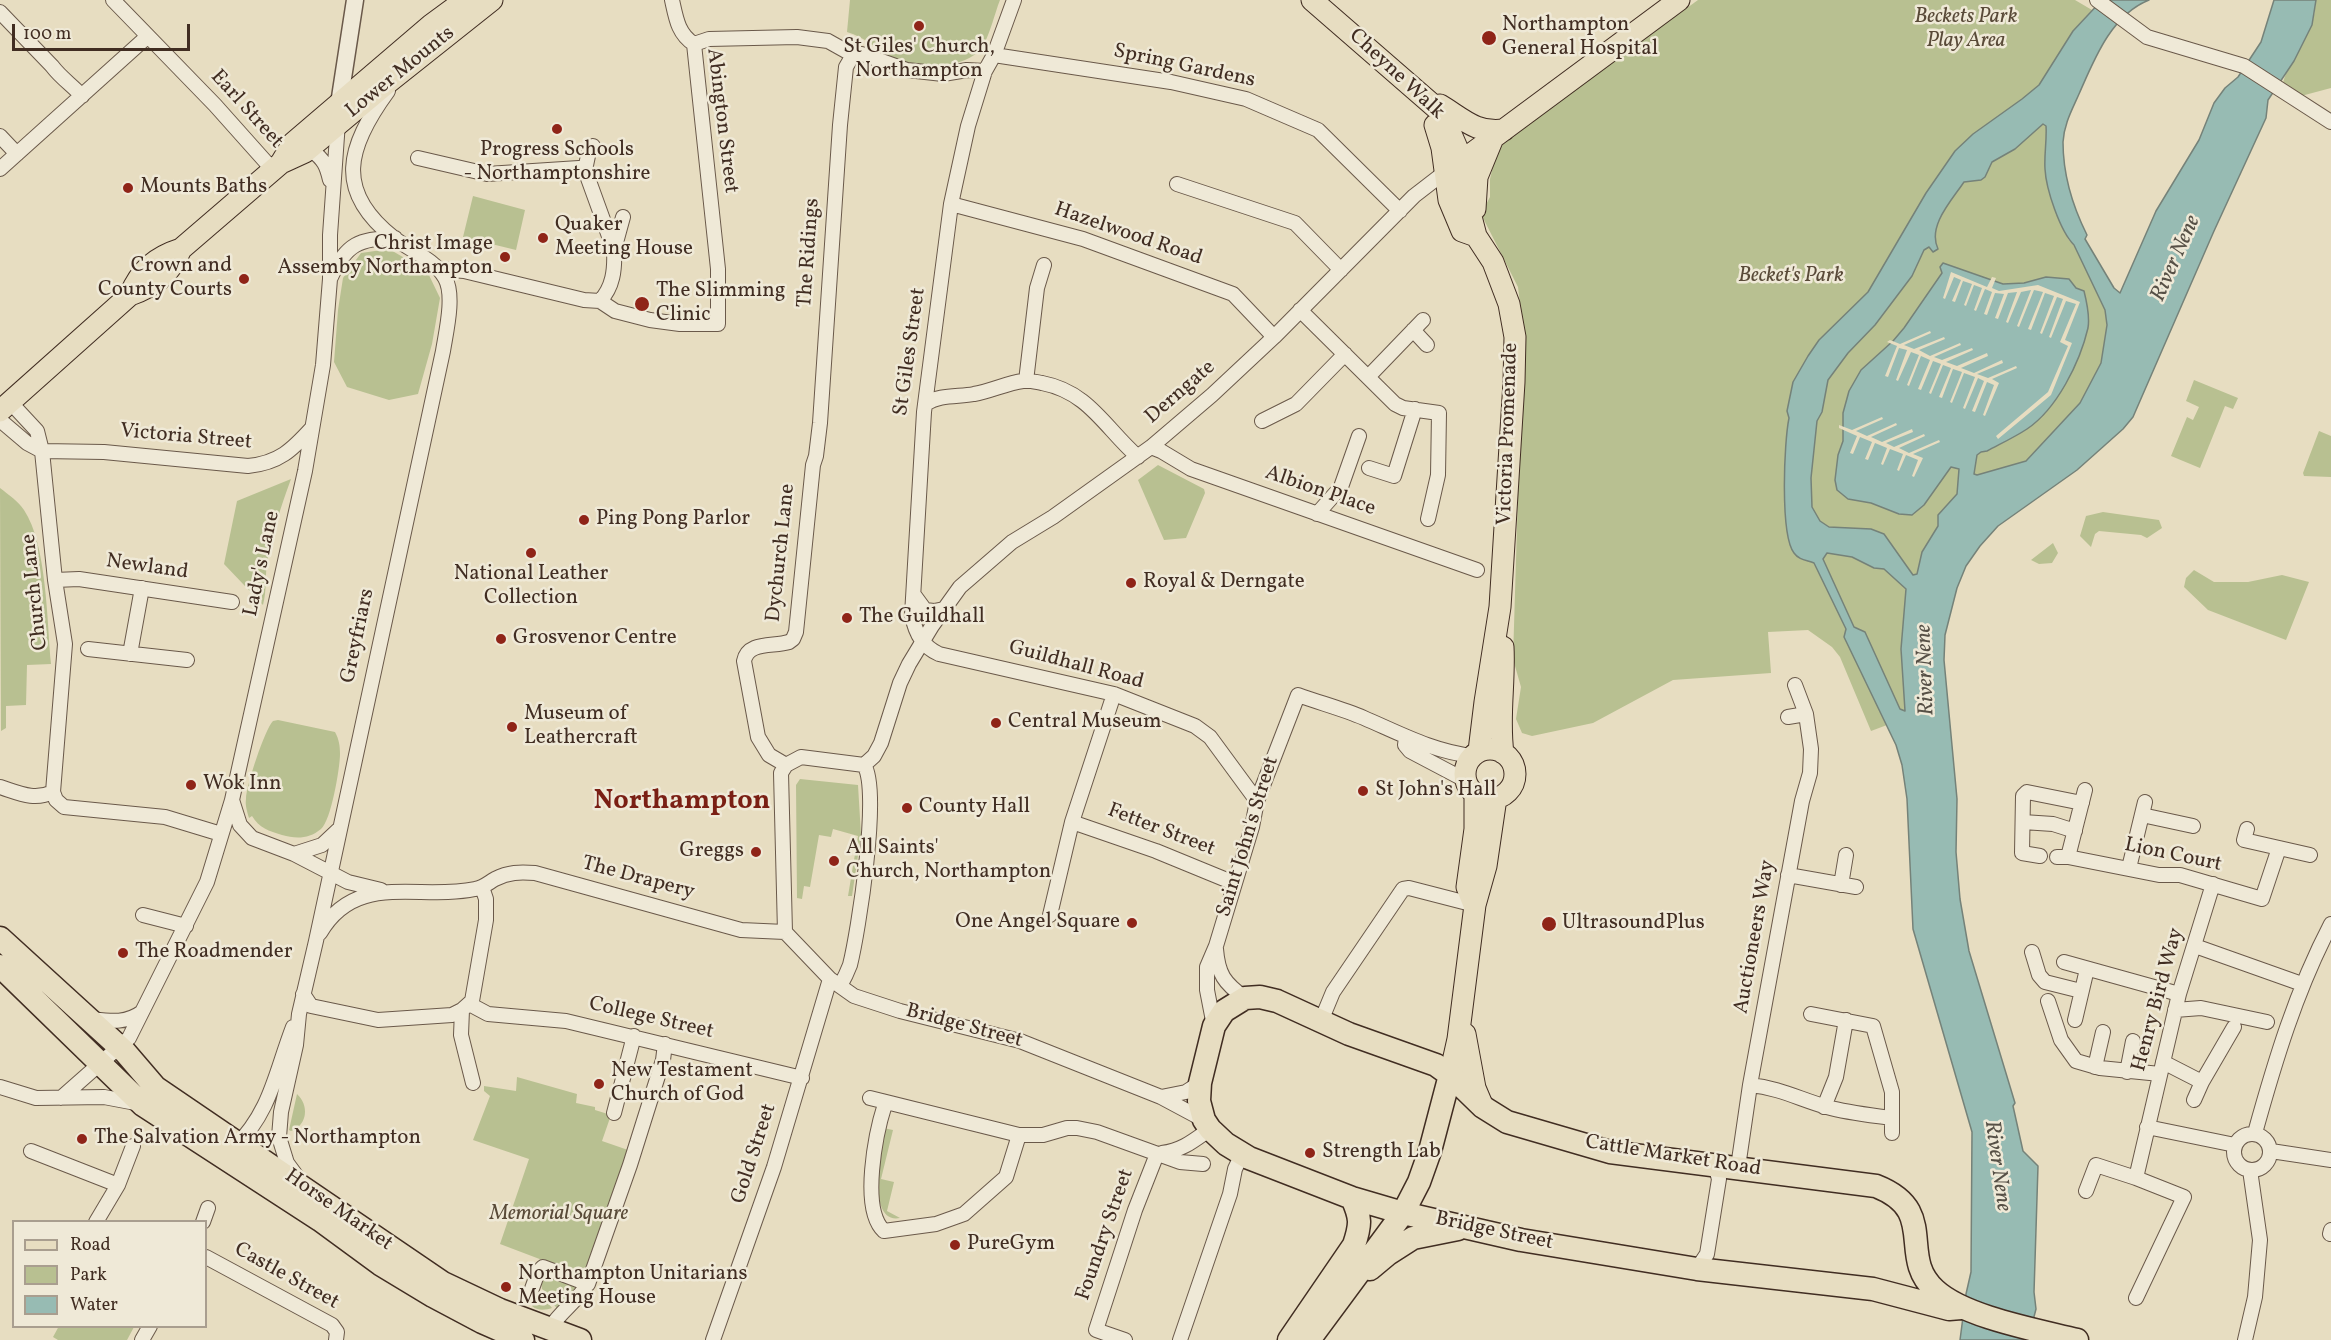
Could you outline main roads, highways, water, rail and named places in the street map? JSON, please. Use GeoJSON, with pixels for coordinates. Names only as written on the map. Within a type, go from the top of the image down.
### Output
{"type":"FeatureCollection","features":[{"type":"Feature","properties":{"kind":"highway"},"geometry":{"type":"LineString","coordinates":[[0,938],[81,1028]]}},
{"type":"Feature","properties":{"kind":"highway"},"geometry":{"type":"LineString","coordinates":[[0,966],[81,1028]]}},
{"type":"Feature","properties":{"kind":"highway","name":"Cattle Market Road"},"geometry":{"type":"LineString","coordinates":[[1214,1026],[1229,1006],[1245,998],[1260,997],[1277,1001],[1387,1048],[1436,1065],[1496,1118],[1507,1122],[1610,1152],[1876,1186],[1891,1192],[1909,1209],[1914,1221],[1919,1266],[1935,1290],[1961,1308]]}},
{"type":"Feature","properties":{"kind":"highway","name":"Saint John's Street"},"geometry":{"type":"LineString","coordinates":[[1207,1125],[1199,1101],[1200,1083],[1214,1026]]}},
{"type":"Feature","properties":{"kind":"highway","name":"Horse Market"},"geometry":{"type":"LineString","coordinates":[[81,1028],[119,1047],[155,1087],[232,1150],[389,1269],[433,1296],[531,1334],[580,1340]]}},
{"type":"Feature","properties":{"kind":"highway","name":"Horse Market"},"geometry":{"type":"LineString","coordinates":[[81,1028],[101,1064],[143,1105],[307,1189],[443,1283],[478,1300],[531,1334]]}},
{"type":"Feature","properties":{"kind":"highway"},"geometry":{"type":"LineString","coordinates":[[1309,1340],[1336,1300],[1402,1213],[1419,1182],[1430,1151],[1450,1075]]}},
{"type":"Feature","properties":{"kind":"highway","name":"Bridge Street"},"geometry":{"type":"LineString","coordinates":[[1207,1125],[1226,1144],[1242,1154],[1352,1198],[1402,1213],[1465,1228],[1637,1259],[1696,1269],[1873,1289],[1949,1309],[1961,1308]]}},
{"type":"Feature","properties":{"kind":"highway"},"geometry":{"type":"LineString","coordinates":[[1289,1340],[1354,1245],[1360,1220],[1352,1198]]}},
{"type":"Feature","properties":{"kind":"highway"},"geometry":{"type":"LineString","coordinates":[[1336,1300],[1388,1254],[1407,1241],[1465,1228]]}},
{"type":"Feature","properties":{"kind":"highway"},"geometry":{"type":"LineString","coordinates":[[1891,1294],[1909,1290],[1914,1285],[1919,1266]]}},
{"type":"Feature","properties":{"kind":"highway"},"geometry":{"type":"LineString","coordinates":[[1961,1308],[2077,1340]]}},
{"type":"Feature","properties":{"kind":"main road","name":"Lower Mounts"},"geometry":{"type":"LineString","coordinates":[[339,114],[362,84],[431,25],[465,0]]}},
{"type":"Feature","properties":{"kind":"main road","name":"Lower Mounts"},"geometry":{"type":"LineString","coordinates":[[339,114],[385,85],[492,0]]}},
{"type":"Feature","properties":{"kind":"main road","name":"Cheyne Walk"},"geometry":{"type":"LineString","coordinates":[[1312,0],[1442,113],[1457,148],[1451,168],[1449,200],[1462,231],[1475,228]]}},
{"type":"Feature","properties":{"kind":"main road"},"geometry":{"type":"LineString","coordinates":[[1451,168],[1679,0]]}},
{"type":"Feature","properties":{"kind":"main road"},"geometry":{"type":"LineString","coordinates":[[1426,100],[1442,105],[1470,126],[1498,134]]}},
{"type":"Feature","properties":{"kind":"main road"},"geometry":{"type":"LineString","coordinates":[[4,411],[130,295],[138,277],[163,255],[181,249],[277,167],[304,152],[339,114]]}},
{"type":"Feature","properties":{"kind":"main road"},"geometry":{"type":"LineString","coordinates":[[277,167],[293,143],[339,114]]}},
{"type":"Feature","properties":{"kind":"main road"},"geometry":{"type":"LineString","coordinates":[[1475,228],[1477,177],[1498,134]]}},
{"type":"Feature","properties":{"kind":"main road","name":"Victoria Promenade"},"geometry":{"type":"LineString","coordinates":[[1475,228],[1493,262],[1509,304],[1515,337],[1500,607],[1476,753]]}},
{"type":"Feature","properties":{"kind":"main road","name":"Victoria Promenade"},"geometry":{"type":"LineString","coordinates":[[1500,607],[1504,675],[1501,721],[1503,753]]}},
{"type":"Feature","properties":{"kind":"main road"},"geometry":{"type":"LineString","coordinates":[[1470,787],[1483,798],[1496,798],[1504,795],[1514,780],[1515,771],[1512,762],[1503,753],[1491,748],[1476,753],[1464,771],[1470,787],[1474,829],[1467,887],[1475,905]]}},
{"type":"Feature","properties":{"kind":"main road"},"geometry":{"type":"LineString","coordinates":[[1450,1075],[1462,1013],[1475,905],[1488,857],[1496,798]]}},
{"type":"Feature","properties":{"kind":"main road"},"geometry":{"type":"LineString","coordinates":[[1420,1058],[1437,1054],[1446,1047],[1462,1013]]}},
{"type":"Feature","properties":{"kind":"main road"},"geometry":{"type":"LineString","coordinates":[[1462,1013],[1468,1058],[1475,1088],[1483,1107]]}},
{"type":"Feature","properties":{"kind":"water","name":"River Nene"},"geometry":{"type":"Polygon","coordinates":[[[2102,0],[2149,0],[2124,16],[2105,40],[2071,111],[2063,142],[2067,179],[2073,202],[2087,235],[2085,239],[2114,288],[2120,293],[2156,211],[2199,140],[2214,103],[2225,88],[2238,77],[2261,42],[2274,0],[2316,0],[2312,25],[2294,61],[2268,100],[2266,118],[2133,417],[2123,429],[2077,470],[1998,526],[1966,566],[1957,588],[1945,635],[1944,660],[1957,799],[1956,852],[1960,899],[1969,951],[2015,1103],[2013,1106],[2023,1151],[2038,1166],[2034,1292],[2036,1309],[2028,1340],[1960,1340],[1971,1272],[1972,1132],[1913,929],[1907,799],[1902,765],[1896,745],[1844,637],[1846,629],[1814,563],[1798,557],[1790,543],[1784,488],[1789,418],[1787,411],[1793,382],[1808,356],[1819,340],[1868,292],[1926,193],[1955,151],[1973,134],[2039,85],[2073,31],[2102,0]],[[2043,124],[2015,149],[1992,162],[1985,177],[1981,180],[1964,182],[1938,222],[1935,240],[1938,249],[1933,252],[1929,247],[1924,250],[1912,276],[1875,325],[1848,353],[1828,380],[1822,412],[1817,421],[1811,478],[1812,507],[1820,521],[1829,527],[1871,529],[1884,534],[1913,575],[1917,574],[1922,552],[1938,526],[1938,515],[1957,494],[1959,469],[1951,467],[1924,505],[1912,515],[1899,514],[1871,503],[1848,499],[1837,490],[1835,480],[1838,455],[1843,441],[1843,413],[1849,391],[1861,370],[1904,328],[1942,273],[1940,267],[1943,263],[2003,284],[2024,283],[2046,277],[2069,279],[2076,288],[2084,291],[2088,310],[2088,328],[2073,370],[2048,410],[2027,429],[1977,455],[1974,474],[2026,461],[2080,403],[2101,363],[2107,325],[2105,310],[2074,245],[2064,230],[2051,198],[2045,164],[2046,126],[2043,124]],[[1827,553],[1823,559],[1854,627],[1865,632],[1900,709],[1905,711],[1901,649],[1906,589],[1884,569],[1874,568],[1852,557],[1827,553]]]}},
{"type":"Feature","properties":{"kind":"place","name":"St Giles' Church, Northampton"},"geometry":{"type":"Point","coordinates":[919,26]}},
{"type":"Feature","properties":{"kind":"place","name":"Northampton General Hospital"},"geometry":{"type":"Point","coordinates":[1489,38]}},
{"type":"Feature","properties":{"kind":"place","name":"Progress Schools - Northamptonshire"},"geometry":{"type":"Point","coordinates":[557,129]}},
{"type":"Feature","properties":{"kind":"place","name":"Mounts Baths"},"geometry":{"type":"Point","coordinates":[128,188]}},
{"type":"Feature","properties":{"kind":"place","name":"Quaker Meeting House"},"geometry":{"type":"Point","coordinates":[543,238]}},
{"type":"Feature","properties":{"kind":"place","name":"Christ Image Assemby Northampton"},"geometry":{"type":"Point","coordinates":[505,257]}},
{"type":"Feature","properties":{"kind":"place","name":"Crown and County Courts"},"geometry":{"type":"Point","coordinates":[244,279]}},
{"type":"Feature","properties":{"kind":"place","name":"The Slimming Clinic"},"geometry":{"type":"Point","coordinates":[642,304]}},
{"type":"Feature","properties":{"kind":"place","name":"Ping Pong Parlor"},"geometry":{"type":"Point","coordinates":[584,520]}},
{"type":"Feature","properties":{"kind":"place","name":"National Leather Collection"},"geometry":{"type":"Point","coordinates":[531,553]}},
{"type":"Feature","properties":{"kind":"place","name":"Royal & Derngate"},"geometry":{"type":"Point","coordinates":[1131,583]}},
{"type":"Feature","properties":{"kind":"place","name":"The Guildhall"},"geometry":{"type":"Point","coordinates":[847,618]}},
{"type":"Feature","properties":{"kind":"place","name":"Grosvenor Centre"},"geometry":{"type":"Point","coordinates":[501,639]}},
{"type":"Feature","properties":{"kind":"place","name":"Central Museum"},"geometry":{"type":"Point","coordinates":[996,723]}},
{"type":"Feature","properties":{"kind":"place","name":"Museum of Leathercraft"},"geometry":{"type":"Point","coordinates":[512,727]}},
{"type":"Feature","properties":{"kind":"place","name":"Wok Inn"},"geometry":{"type":"Point","coordinates":[191,785]}},
{"type":"Feature","properties":{"kind":"place","name":"St John's Hall"},"geometry":{"type":"Point","coordinates":[1363,791]}},
{"type":"Feature","properties":{"kind":"place","name":"County Hall"},"geometry":{"type":"Point","coordinates":[907,808]}},
{"type":"Feature","properties":{"kind":"place","name":"Greggs"},"geometry":{"type":"Point","coordinates":[756,852]}},
{"type":"Feature","properties":{"kind":"place","name":"All Saints' Church, Northampton"},"geometry":{"type":"Point","coordinates":[834,861]}},
{"type":"Feature","properties":{"kind":"place","name":"One Angel Square"},"geometry":{"type":"Point","coordinates":[1132,923]}},
{"type":"Feature","properties":{"kind":"place","name":"UltrasoundPlus"},"geometry":{"type":"Point","coordinates":[1549,924]}},
{"type":"Feature","properties":{"kind":"place","name":"The Roadmender"},"geometry":{"type":"Point","coordinates":[123,953]}},
{"type":"Feature","properties":{"kind":"place","name":"New Testament Church of God"},"geometry":{"type":"Point","coordinates":[599,1084]}},
{"type":"Feature","properties":{"kind":"place","name":"The Salvation Army - Northampton"},"geometry":{"type":"Point","coordinates":[82,1139]}},
{"type":"Feature","properties":{"kind":"place","name":"Strength Lab"},"geometry":{"type":"Point","coordinates":[1310,1153]}},
{"type":"Feature","properties":{"kind":"place","name":"PureGym"},"geometry":{"type":"Point","coordinates":[955,1245]}},
{"type":"Feature","properties":{"kind":"place","name":"Northampton Unitarians Meeting House"},"geometry":{"type":"Point","coordinates":[506,1287]}},
{"type":"Feature","properties":{"kind":"district","name":"Northampton"},"geometry":{"type":"Point","coordinates":[682,803]}},
{"type":"Feature","properties":{"kind":"park label","name":"Beckets Park Play Area"},"geometry":{"type":"Point","coordinates":[1966,30]}},
{"type":"Feature","properties":{"kind":"park label","name":"Becket's Park"},"geometry":{"type":"Point","coordinates":[1791,277]}},
{"type":"Feature","properties":{"kind":"park label","name":"Memorial Square"},"geometry":{"type":"Point","coordinates":[559,1215]}}]}
